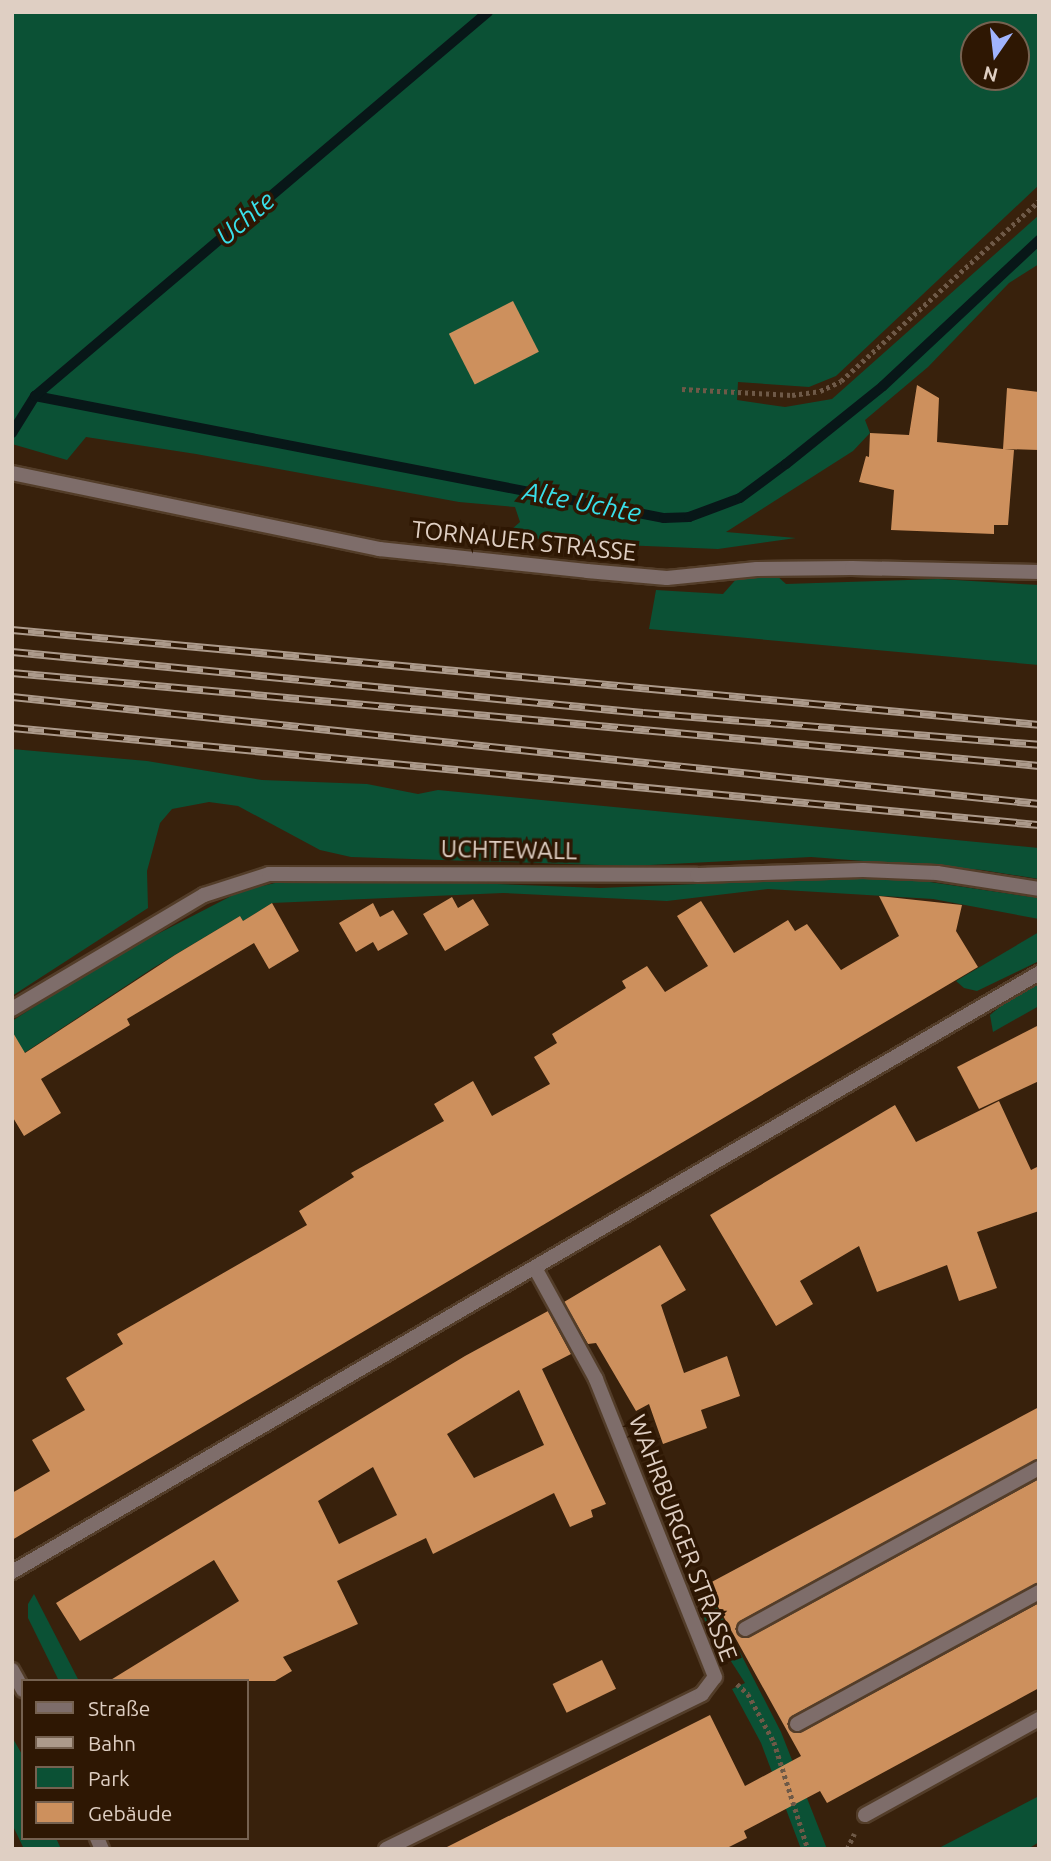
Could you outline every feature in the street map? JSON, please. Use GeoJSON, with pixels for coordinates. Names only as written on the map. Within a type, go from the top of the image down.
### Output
{"type":"FeatureCollection","features":[{"type":"Feature","properties":{"kind":"street","name":"TORNAUER STRASSE"},"geometry":{"type":"LineString","coordinates":[[17,474],[379,548],[587,571],[667,578],[811,568],[1039,572]]}},
{"type":"Feature","properties":{"kind":"street","name":"UCHTEWALL"},"geometry":{"type":"LineString","coordinates":[[12,1009],[204,895],[270,874],[697,875],[863,870],[937,873],[1039,889]]}},
{"type":"Feature","properties":{"kind":"street"},"geometry":{"type":"LineString","coordinates":[[12,1572],[536,1270],[1039,973]]}},
{"type":"Feature","properties":{"kind":"street","name":"WAHRBURGER STRASSE"},"geometry":{"type":"LineString","coordinates":[[386,1849],[702,1694],[711,1687],[713,1667],[596,1379],[536,1270]]}},
{"type":"Feature","properties":{"kind":"street"},"geometry":{"type":"LineString","coordinates":[[744,1629],[1039,1468]]}},
{"type":"Feature","properties":{"kind":"street"},"geometry":{"type":"LineString","coordinates":[[797,1724],[1039,1591]]}},
{"type":"Feature","properties":{"kind":"street"},"geometry":{"type":"LineString","coordinates":[[12,1670],[21,1686]]}},
{"type":"Feature","properties":{"kind":"street"},"geometry":{"type":"LineString","coordinates":[[865,1815],[1039,1719]]}},
{"type":"Feature","properties":{"kind":"path"},"geometry":{"type":"LineString","coordinates":[[682,389],[792,395],[820,391],[841,381],[1039,201]]}},
{"type":"Feature","properties":{"kind":"path"},"geometry":{"type":"LineString","coordinates":[[713,1667],[748,1694],[774,1742],[808,1849]]}},
{"type":"Feature","properties":{"kind":"green space"},"geometry":{"type":"Polygon","coordinates":[[[12,12],[1039,12],[1039,185],[836,376],[809,387],[738,382],[737,400],[785,407],[832,399],[1039,215],[1039,264],[1009,283],[928,367],[865,420],[870,433],[853,451],[726,532],[796,538],[718,549],[574,543],[505,535],[520,522],[515,507],[459,502],[196,454],[86,437],[67,460],[12,444],[12,12]]]}},
{"type":"Feature","properties":{"kind":"green space"},"geometry":{"type":"Polygon","coordinates":[[[776,575],[786,584],[938,579],[1039,585],[1039,665],[649,629],[656,590],[723,594],[739,576],[776,575]]]}},
{"type":"Feature","properties":{"kind":"green space"},"geometry":{"type":"Polygon","coordinates":[[[12,749],[147,761],[262,780],[367,784],[418,794],[438,790],[1039,848],[1039,879],[982,870],[811,857],[630,866],[351,857],[320,850],[238,806],[209,802],[172,809],[160,823],[147,871],[148,908],[12,996],[12,749]]]}},
{"type":"Feature","properties":{"kind":"green space"},"geometry":{"type":"Polygon","coordinates":[[[889,876],[1039,898],[1039,919],[933,899],[768,889],[667,901],[503,893],[272,903],[243,921],[240,916],[153,968],[12,1061],[12,1021],[107,960],[241,891],[275,883],[393,880],[600,888],[889,876]]]}},
{"type":"Feature","properties":{"kind":"green space"},"geometry":{"type":"Polygon","coordinates":[[[1039,932],[1039,961],[977,991],[964,988],[956,981],[1039,932]]]}},
{"type":"Feature","properties":{"kind":"green space"},"geometry":{"type":"Polygon","coordinates":[[[1039,982],[1039,1006],[993,1032],[990,1015],[1018,992],[1039,982]]]}},
{"type":"Feature","properties":{"kind":"green space"},"geometry":{"type":"Polygon","coordinates":[[[709,1592],[781,1732],[827,1849],[801,1849],[761,1743],[732,1689],[745,1683],[705,1621],[698,1598],[709,1592]]]}},
{"type":"Feature","properties":{"kind":"green space"},"geometry":{"type":"Polygon","coordinates":[[[34,1594],[78,1679],[58,1679],[28,1618],[28,1604],[34,1594]]]}},
{"type":"Feature","properties":{"kind":"green space"},"geometry":{"type":"Polygon","coordinates":[[[12,1737],[21,1753],[21,1840],[57,1840],[61,1849],[24,1849],[12,1824],[12,1737]]]}},
{"type":"Feature","properties":{"kind":"green space"},"geometry":{"type":"Polygon","coordinates":[[[1039,1796],[1039,1842],[1028,1849],[937,1849],[1039,1796]]]}},
{"type":"Feature","properties":{"kind":"building"},"geometry":{"type":"Polygon","coordinates":[[[513,301],[539,352],[475,384],[449,334],[513,301]]]}},
{"type":"Feature","properties":{"kind":"building"},"geometry":{"type":"Polygon","coordinates":[[[917,385],[939,398],[937,442],[1003,449],[1007,388],[1039,392],[1039,450],[1004,449],[1014,450],[1008,525],[994,525],[994,534],[891,530],[894,490],[859,482],[866,456],[869,457],[870,433],[909,435],[917,385]]]}},
{"type":"Feature","properties":{"kind":"building"},"geometry":{"type":"Polygon","coordinates":[[[879,896],[962,905],[956,931],[978,967],[12,1540],[12,1493],[50,1471],[32,1440],[85,1410],[66,1378],[123,1344],[117,1334],[307,1225],[299,1211],[354,1177],[351,1173],[444,1121],[434,1104],[473,1081],[492,1116],[550,1084],[534,1057],[557,1043],[552,1034],[626,988],[622,981],[647,966],[665,992],[708,966],[677,916],[701,901],[734,953],[788,920],[795,931],[807,924],[841,970],[899,936],[879,896]]]}},
{"type":"Feature","properties":{"kind":"building"},"geometry":{"type":"Polygon","coordinates":[[[452,897],[458,908],[473,899],[489,925],[445,951],[423,914],[452,897]]]}},
{"type":"Feature","properties":{"kind":"building"},"geometry":{"type":"Polygon","coordinates":[[[272,903],[299,951],[269,969],[254,943],[127,1019],[130,1025],[41,1079],[61,1113],[24,1136],[12,1116],[12,1031],[25,1053],[175,955],[240,916],[243,921],[272,903]]]}},
{"type":"Feature","properties":{"kind":"building"},"geometry":{"type":"Polygon","coordinates":[[[373,903],[380,917],[393,910],[408,934],[378,951],[373,942],[356,952],[339,923],[373,903]]]}},
{"type":"Feature","properties":{"kind":"building"},"geometry":{"type":"Polygon","coordinates":[[[1039,1025],[1039,1081],[979,1109],[957,1067],[1039,1025]]]}},
{"type":"Feature","properties":{"kind":"building"},"geometry":{"type":"Polygon","coordinates":[[[999,1101],[1031,1170],[1039,1166],[1039,1211],[977,1232],[997,1288],[959,1301],[947,1265],[877,1292],[859,1246],[800,1281],[813,1304],[776,1326],[710,1215],[895,1105],[916,1142],[999,1101]]]}},
{"type":"Feature","properties":{"kind":"building"},"geometry":{"type":"Polygon","coordinates":[[[660,1245],[686,1290],[661,1305],[684,1373],[727,1356],[740,1396],[701,1410],[707,1428],[663,1444],[649,1404],[636,1411],[596,1343],[588,1344],[564,1302],[660,1245]]]}},
{"type":"Feature","properties":{"kind":"building"},"geometry":{"type":"Polygon","coordinates":[[[548,1311],[571,1354],[542,1369],[606,1504],[591,1510],[593,1517],[570,1527],[554,1493],[433,1554],[426,1538],[337,1581],[358,1624],[283,1657],[292,1671],[275,1681],[112,1679],[239,1601],[214,1560],[80,1641],[56,1603],[465,1356],[548,1311]],[[519,1390],[447,1434],[474,1478],[544,1445],[519,1390]],[[373,1467],[318,1501],[339,1544],[397,1515],[373,1467]]]}},
{"type":"Feature","properties":{"kind":"building"},"geometry":{"type":"Polygon","coordinates":[[[1039,1407],[1039,1458],[740,1621],[735,1629],[741,1637],[750,1637],[1039,1479],[1039,1582],[792,1716],[787,1724],[793,1732],[802,1732],[1039,1603],[1039,1688],[827,1803],[820,1791],[744,1831],[747,1838],[725,1849],[443,1849],[710,1715],[745,1786],[801,1756],[706,1585],[1039,1407]]]}},
{"type":"Feature","properties":{"kind":"building"},"geometry":{"type":"Polygon","coordinates":[[[602,1660],[616,1689],[567,1713],[553,1684],[602,1660]]]}},
{"type":"Feature","properties":{"kind":"waterway","name":"Uchte"},"geometry":{"type":"LineString","coordinates":[[12,433],[35,396],[488,12]]}},
{"type":"Feature","properties":{"kind":"waterway","name":"Alte Uchte"},"geometry":{"type":"LineString","coordinates":[[35,396],[664,518],[689,517],[740,498],[786,464],[883,386],[1039,240]]}},
{"type":"Feature","properties":{"kind":"railway"},"geometry":{"type":"LineString","coordinates":[[12,630],[1039,725]]}},
{"type":"Feature","properties":{"kind":"railway"},"geometry":{"type":"LineString","coordinates":[[12,652],[643,713],[1039,745]]}},
{"type":"Feature","properties":{"kind":"railway"},"geometry":{"type":"LineString","coordinates":[[12,673],[1039,766]]}},
{"type":"Feature","properties":{"kind":"railway"},"geometry":{"type":"LineString","coordinates":[[12,697],[1039,804]]}},
{"type":"Feature","properties":{"kind":"railway"},"geometry":{"type":"LineString","coordinates":[[12,728],[1039,825]]}}]}
